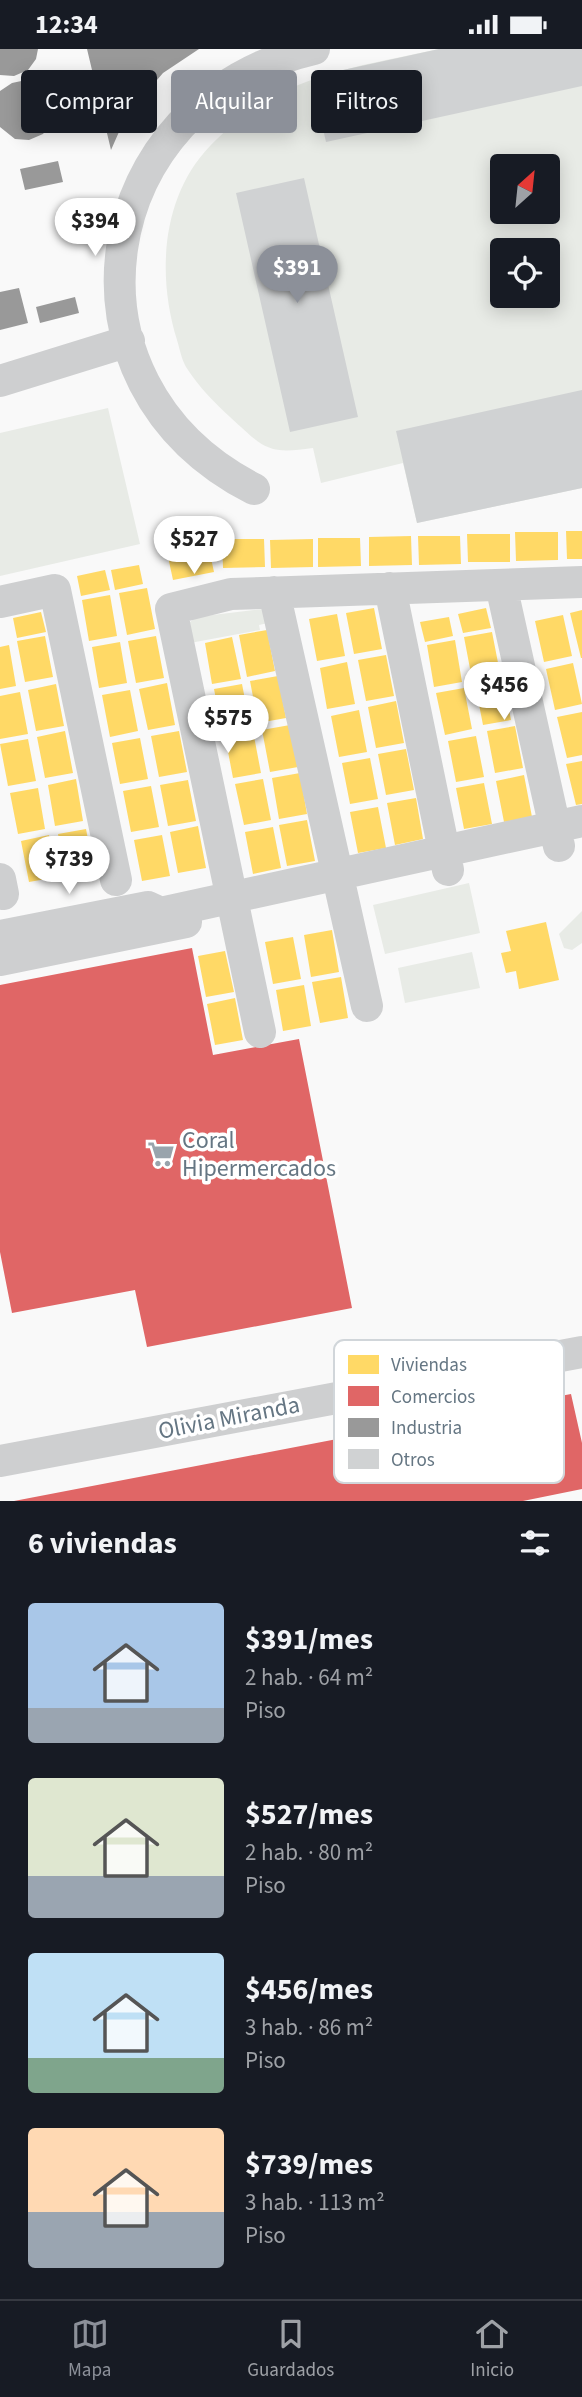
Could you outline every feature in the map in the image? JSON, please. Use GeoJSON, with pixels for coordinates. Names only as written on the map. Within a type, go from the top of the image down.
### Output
{"type":"FeatureCollection","features":[{"type":"Feature","properties":{"kind":"street"},"geometry":{"type":"LineString","coordinates":[[254,489],[211,464],[174,431],[146,390],[129,341],[122,304],[121,261],[126,222],[150,165],[188,114],[217,90],[298,51]]}},
{"type":"Feature","properties":{"kind":"street"},"geometry":{"type":"LineString","coordinates":[[0,381],[129,341]]}},
{"type":"Feature","properties":{"kind":"street"},"geometry":{"type":"LineString","coordinates":[[260,1032],[171,609],[231,594],[582,582]]}},
{"type":"Feature","properties":{"kind":"street"},"geometry":{"type":"LineString","coordinates":[[0,960],[38,940],[148,907],[161,913],[233,905],[569,835],[501,585]]}},
{"type":"Feature","properties":{"kind":"street"},"geometry":{"type":"LineString","coordinates":[[390,588],[446,861]]}},
{"type":"Feature","properties":{"kind":"street"},"geometry":{"type":"LineString","coordinates":[[0,602],[55,590],[116,880]]}},
{"type":"Feature","properties":{"kind":"street"},"geometry":{"type":"LineString","coordinates":[[274,592],[367,1006]]}},
{"type":"Feature","properties":{"kind":"street"},"geometry":{"type":"LineString","coordinates":[[0,936],[38,940]]}},
{"type":"Feature","properties":{"kind":"street","name":"Olivia Miranda"},"geometry":{"type":"LineString","coordinates":[[564,1355],[582,1352]]}},
{"type":"Feature","properties":{"kind":"street","name":"Olivia Miranda"},"geometry":{"type":"LineString","coordinates":[[0,1461],[334,1398]]}},
{"type":"Feature","properties":{"kind":"shaded area"},"geometry":{"type":"Polygon","coordinates":[[[439,49],[582,49],[582,488],[417,523],[403,463],[321,483],[313,448],[275,449],[259,442],[202,389],[186,367],[171,315],[167,290],[168,238],[181,189],[210,146],[224,133],[297,133],[297,86],[311,80],[311,133],[422,133],[422,70],[344,70],[439,49]]]}},
{"type":"Feature","properties":{"kind":"shaded area"},"geometry":{"type":"Polygon","coordinates":[[[108,408],[140,544],[0,576],[0,433],[108,408]]]}},
{"type":"Feature","properties":{"kind":"shaded area"},"geometry":{"type":"Polygon","coordinates":[[[263,609],[268,623],[259,625],[260,630],[190,643],[190,622],[196,617],[263,609]]]}},
{"type":"Feature","properties":{"kind":"shaded area"},"geometry":{"type":"Polygon","coordinates":[[[469,883],[480,933],[385,954],[373,905],[469,883]]]}},
{"type":"Feature","properties":{"kind":"shaded area"},"geometry":{"type":"Polygon","coordinates":[[[582,911],[582,943],[572,950],[564,948],[559,934],[582,911]]]}},
{"type":"Feature","properties":{"kind":"shaded area"},"geometry":{"type":"Polygon","coordinates":[[[472,952],[480,988],[405,1003],[398,968],[472,952]]]}},
{"type":"Feature","properties":{"kind":"building: Viviendas"},"geometry":{"type":"Polygon","coordinates":[[[566,531],[582,531],[582,559],[567,559],[566,531]]]}},
{"type":"Feature","properties":{"kind":"building: Viviendas"},"geometry":{"type":"Polygon","coordinates":[[[515,532],[558,532],[558,560],[516,561],[515,532]]]}},
{"type":"Feature","properties":{"kind":"building: Viviendas"},"geometry":{"type":"Polygon","coordinates":[[[467,534],[510,534],[510,562],[468,562],[467,534]]]}},
{"type":"Feature","properties":{"kind":"building: Viviendas"},"geometry":{"type":"Polygon","coordinates":[[[411,536],[412,565],[369,566],[369,537],[411,536]]]}},
{"type":"Feature","properties":{"kind":"building: Viviendas"},"geometry":{"type":"Polygon","coordinates":[[[418,536],[460,536],[461,564],[419,565],[418,536]]]}},
{"type":"Feature","properties":{"kind":"building: Viviendas"},"geometry":{"type":"Polygon","coordinates":[[[318,538],[360,538],[361,566],[318,567],[318,538]]]}},
{"type":"Feature","properties":{"kind":"building: Viviendas"},"geometry":{"type":"Polygon","coordinates":[[[222,539],[264,539],[265,567],[223,568],[222,539]]]}},
{"type":"Feature","properties":{"kind":"building: Viviendas"},"geometry":{"type":"Polygon","coordinates":[[[313,539],[313,567],[271,568],[270,540],[313,539]]]}},
{"type":"Feature","properties":{"kind":"building: Viviendas"},"geometry":{"type":"Polygon","coordinates":[[[208,544],[214,572],[173,580],[167,552],[208,544]]]}},
{"type":"Feature","properties":{"kind":"building: Viviendas"},"geometry":{"type":"Polygon","coordinates":[[[139,565],[143,584],[115,590],[111,570],[139,565]]]}},
{"type":"Feature","properties":{"kind":"building: Viviendas"},"geometry":{"type":"Polygon","coordinates":[[[105,570],[110,590],[81,596],[77,576],[105,570]]]}},
{"type":"Feature","properties":{"kind":"building: Viviendas"},"geometry":{"type":"Polygon","coordinates":[[[147,588],[155,629],[127,635],[119,593],[147,588]]]}},
{"type":"Feature","properties":{"kind":"building: Viviendas"},"geometry":{"type":"Polygon","coordinates":[[[110,595],[117,636],[89,641],[82,600],[110,595]]]}},
{"type":"Feature","properties":{"kind":"building: Viviendas"},"geometry":{"type":"Polygon","coordinates":[[[374,608],[382,649],[354,654],[346,613],[374,608]]]}},
{"type":"Feature","properties":{"kind":"building: Viviendas"},"geometry":{"type":"Polygon","coordinates":[[[486,608],[491,628],[463,633],[458,614],[486,608]]]}},
{"type":"Feature","properties":{"kind":"building: Viviendas"},"geometry":{"type":"Polygon","coordinates":[[[582,610],[582,658],[581,658],[570,613],[582,610]]]}},
{"type":"Feature","properties":{"kind":"building: Viviendas"},"geometry":{"type":"Polygon","coordinates":[[[41,612],[46,632],[17,638],[13,618],[41,612]]]}},
{"type":"Feature","properties":{"kind":"building: Viviendas"},"geometry":{"type":"Polygon","coordinates":[[[337,614],[345,656],[317,661],[309,619],[337,614]]]}},
{"type":"Feature","properties":{"kind":"building: Viviendas"},"geometry":{"type":"Polygon","coordinates":[[[563,615],[572,656],[544,662],[535,621],[563,615]]]}},
{"type":"Feature","properties":{"kind":"building: Viviendas"},"geometry":{"type":"Polygon","coordinates":[[[449,617],[453,636],[425,642],[420,622],[449,617]]]}},
{"type":"Feature","properties":{"kind":"building: Viviendas"},"geometry":{"type":"Polygon","coordinates":[[[267,630],[275,671],[247,677],[239,635],[267,630]]]}},
{"type":"Feature","properties":{"kind":"building: Viviendas"},"geometry":{"type":"Polygon","coordinates":[[[492,632],[500,673],[472,679],[464,637],[492,632]]]}},
{"type":"Feature","properties":{"kind":"building: Viviendas"},"geometry":{"type":"Polygon","coordinates":[[[45,636],[53,677],[25,682],[17,641],[45,636]]]}},
{"type":"Feature","properties":{"kind":"building: Viviendas"},"geometry":{"type":"Polygon","coordinates":[[[156,636],[164,678],[136,683],[128,641],[156,636]]]}},
{"type":"Feature","properties":{"kind":"building: Viviendas"},"geometry":{"type":"Polygon","coordinates":[[[232,637],[241,679],[212,684],[205,643],[232,637]]]}},
{"type":"Feature","properties":{"kind":"building: Viviendas"},"geometry":{"type":"Polygon","coordinates":[[[455,640],[462,682],[434,687],[427,645],[455,640]]]}},
{"type":"Feature","properties":{"kind":"building: Viviendas"},"geometry":{"type":"Polygon","coordinates":[[[120,642],[127,683],[99,688],[92,647],[120,642]]]}},
{"type":"Feature","properties":{"kind":"building: Viviendas"},"geometry":{"type":"Polygon","coordinates":[[[9,645],[16,686],[0,689],[0,647],[9,645]]]}},
{"type":"Feature","properties":{"kind":"building: Viviendas"},"geometry":{"type":"Polygon","coordinates":[[[386,655],[394,696],[366,701],[358,660],[386,655]]]}},
{"type":"Feature","properties":{"kind":"building: Viviendas"},"geometry":{"type":"Polygon","coordinates":[[[347,662],[355,704],[327,709],[320,668],[347,662]]]}},
{"type":"Feature","properties":{"kind":"building: Viviendas"},"geometry":{"type":"Polygon","coordinates":[[[573,663],[582,704],[555,710],[546,669],[573,663]]]}},
{"type":"Feature","properties":{"kind":"building: Viviendas"},"geometry":{"type":"Polygon","coordinates":[[[278,676],[286,718],[258,723],[250,681],[278,676]]]}},
{"type":"Feature","properties":{"kind":"building: Viviendas"},"geometry":{"type":"Polygon","coordinates":[[[503,678],[511,720],[483,725],[475,684],[503,678]]]}},
{"type":"Feature","properties":{"kind":"building: Viviendas"},"geometry":{"type":"Polygon","coordinates":[[[167,683],[175,725],[148,730],[139,689],[167,683]]]}},
{"type":"Feature","properties":{"kind":"building: Viviendas"},"geometry":{"type":"Polygon","coordinates":[[[56,684],[64,726],[36,731],[28,690],[56,684]]]}},
{"type":"Feature","properties":{"kind":"building: Viviendas"},"geometry":{"type":"Polygon","coordinates":[[[242,684],[250,725],[222,730],[214,689],[242,684]]]}},
{"type":"Feature","properties":{"kind":"building: Viviendas"},"geometry":{"type":"Polygon","coordinates":[[[464,688],[472,729],[445,735],[436,693],[464,688]]]}},
{"type":"Feature","properties":{"kind":"building: Viviendas"},"geometry":{"type":"Polygon","coordinates":[[[130,690],[138,731],[110,737],[102,695],[130,690]]]}},
{"type":"Feature","properties":{"kind":"building: Viviendas"},"geometry":{"type":"Polygon","coordinates":[[[20,692],[28,734],[0,739],[0,696],[20,692]]]}},
{"type":"Feature","properties":{"kind":"building: Viviendas"},"geometry":{"type":"Polygon","coordinates":[[[396,701],[404,743],[376,748],[368,707],[396,701]]]}},
{"type":"Feature","properties":{"kind":"building: Viviendas"},"geometry":{"type":"Polygon","coordinates":[[[359,710],[367,752],[339,757],[331,716],[359,710]]]}},
{"type":"Feature","properties":{"kind":"building: Viviendas"},"geometry":{"type":"Polygon","coordinates":[[[582,712],[582,755],[567,758],[557,717],[582,712]]]}},
{"type":"Feature","properties":{"kind":"building: Viviendas"},"geometry":{"type":"Polygon","coordinates":[[[290,725],[298,767],[270,772],[262,730],[290,725]]]}},
{"type":"Feature","properties":{"kind":"building: Viviendas"},"geometry":{"type":"Polygon","coordinates":[[[515,726],[523,768],[495,773],[487,731],[515,726]]]}},
{"type":"Feature","properties":{"kind":"building: Viviendas"},"geometry":{"type":"Polygon","coordinates":[[[65,731],[73,773],[45,778],[37,737],[65,731]]]}},
{"type":"Feature","properties":{"kind":"building: Viviendas"},"geometry":{"type":"Polygon","coordinates":[[[179,731],[187,772],[159,777],[151,736],[179,731]]]}},
{"type":"Feature","properties":{"kind":"building: Viviendas"},"geometry":{"type":"Polygon","coordinates":[[[253,731],[261,773],[233,778],[225,736],[253,731]]]}},
{"type":"Feature","properties":{"kind":"building: Viviendas"},"geometry":{"type":"Polygon","coordinates":[[[476,736],[484,777],[456,782],[448,741],[476,736]]]}},
{"type":"Feature","properties":{"kind":"building: Viviendas"},"geometry":{"type":"Polygon","coordinates":[[[140,738],[148,779],[120,784],[112,743],[140,738]]]}},
{"type":"Feature","properties":{"kind":"building: Viviendas"},"geometry":{"type":"Polygon","coordinates":[[[28,739],[36,781],[8,786],[0,744],[28,739]]]}},
{"type":"Feature","properties":{"kind":"building: Viviendas"},"geometry":{"type":"Polygon","coordinates":[[[406,749],[414,790],[386,795],[378,754],[406,749]]]}},
{"type":"Feature","properties":{"kind":"building: Viviendas"},"geometry":{"type":"Polygon","coordinates":[[[370,758],[378,799],[350,804],[342,763],[370,758]]]}},
{"type":"Feature","properties":{"kind":"building: Viviendas"},"geometry":{"type":"Polygon","coordinates":[[[582,761],[582,804],[576,805],[566,764],[582,761]]]}},
{"type":"Feature","properties":{"kind":"building: Viviendas"},"geometry":{"type":"Polygon","coordinates":[[[300,773],[307,814],[279,819],[272,778],[300,773]]]}},
{"type":"Feature","properties":{"kind":"building: Viviendas"},"geometry":{"type":"Polygon","coordinates":[[[524,775],[532,817],[504,822],[496,781],[524,775]]]}},
{"type":"Feature","properties":{"kind":"building: Viviendas"},"geometry":{"type":"Polygon","coordinates":[[[76,779],[83,821],[55,826],[48,785],[76,779]]]}},
{"type":"Feature","properties":{"kind":"building: Viviendas"},"geometry":{"type":"Polygon","coordinates":[[[263,779],[271,820],[244,825],[235,784],[263,779]]]}},
{"type":"Feature","properties":{"kind":"building: Viviendas"},"geometry":{"type":"Polygon","coordinates":[[[188,780],[196,821],[168,826],[160,785],[188,780]]]}},
{"type":"Feature","properties":{"kind":"building: Viviendas"},"geometry":{"type":"Polygon","coordinates":[[[484,783],[492,824],[464,829],[456,788],[484,783]]]}},
{"type":"Feature","properties":{"kind":"building: Viviendas"},"geometry":{"type":"Polygon","coordinates":[[[151,786],[159,827],[131,832],[123,791],[151,786]]]}},
{"type":"Feature","properties":{"kind":"building: Viviendas"},"geometry":{"type":"Polygon","coordinates":[[[38,788],[45,829],[18,834],[10,793],[38,788]]]}},
{"type":"Feature","properties":{"kind":"building: Viviendas"},"geometry":{"type":"Polygon","coordinates":[[[416,798],[423,839],[395,845],[387,803],[416,798]]]}},
{"type":"Feature","properties":{"kind":"building: Viviendas"},"geometry":{"type":"Polygon","coordinates":[[[378,807],[386,848],[358,853],[350,812],[378,807]]]}},
{"type":"Feature","properties":{"kind":"building: Viviendas"},"geometry":{"type":"Polygon","coordinates":[[[307,820],[315,861],[287,866],[279,825],[307,820]]]}},
{"type":"Feature","properties":{"kind":"building: Viviendas"},"geometry":{"type":"Polygon","coordinates":[[[198,826],[206,868],[178,873],[170,832],[198,826]]]}},
{"type":"Feature","properties":{"kind":"building: Viviendas"},"geometry":{"type":"Polygon","coordinates":[[[273,827],[281,868],[253,874],[245,832],[273,827]]]}},
{"type":"Feature","properties":{"kind":"building: Viviendas"},"geometry":{"type":"Polygon","coordinates":[[[86,829],[94,870],[66,875],[58,834],[86,829]]]}},
{"type":"Feature","properties":{"kind":"building: Viviendas"},"geometry":{"type":"Polygon","coordinates":[[[49,835],[57,877],[29,882],[21,841],[49,835]]]}},
{"type":"Feature","properties":{"kind":"building: Viviendas"},"geometry":{"type":"Polygon","coordinates":[[[162,835],[170,876],[142,881],[134,840],[162,835]]]}},
{"type":"Feature","properties":{"kind":"building: Viviendas"},"geometry":{"type":"Polygon","coordinates":[[[546,922],[559,980],[519,989],[516,971],[506,973],[501,953],[511,951],[506,931],[546,922]]]}},
{"type":"Feature","properties":{"kind":"building: Viviendas"},"geometry":{"type":"Polygon","coordinates":[[[332,930],[339,972],[311,977],[304,935],[332,930]]]}},
{"type":"Feature","properties":{"kind":"building: Viviendas"},"geometry":{"type":"Polygon","coordinates":[[[293,937],[301,979],[273,984],[265,942],[293,937]]]}},
{"type":"Feature","properties":{"kind":"building: Viviendas"},"geometry":{"type":"Polygon","coordinates":[[[225,951],[234,992],[206,997],[198,956],[225,951]]]}},
{"type":"Feature","properties":{"kind":"building: Viviendas"},"geometry":{"type":"Polygon","coordinates":[[[341,977],[348,1018],[320,1023],[312,982],[341,977]]]}},
{"type":"Feature","properties":{"kind":"building: Viviendas"},"geometry":{"type":"Polygon","coordinates":[[[304,985],[311,1026],[283,1031],[276,990],[304,985]]]}},
{"type":"Feature","properties":{"kind":"building: Viviendas"},"geometry":{"type":"Polygon","coordinates":[[[235,998],[243,1040],[215,1045],[207,1004],[235,998]]]}},
{"type":"Feature","properties":{"kind":"building: Comercios","name":"Coral Hipermercados"},"geometry":{"type":"Polygon","coordinates":[[[192,948],[213,1055],[299,1039],[352,1308],[147,1347],[135,1290],[12,1313],[0,1252],[0,985],[192,948]]]}},
{"type":"Feature","properties":{"kind":"building: Comercios"},"geometry":{"type":"Polygon","coordinates":[[[571,1394],[582,1443],[582,1489],[523,1501],[14,1501],[334,1440],[334,1483],[564,1483],[564,1395],[571,1394]]]}},
{"type":"Feature","properties":{"kind":"building: Industria"},"geometry":{"type":"Polygon","coordinates":[[[0,49],[38,49],[36,59],[28,70],[21,70],[21,73],[14,76],[0,75],[0,49]]]}},
{"type":"Feature","properties":{"kind":"building: Industria"},"geometry":{"type":"Polygon","coordinates":[[[87,49],[199,49],[157,80],[157,70],[92,70],[87,49]]]}},
{"type":"Feature","properties":{"kind":"building: Industria"},"geometry":{"type":"Polygon","coordinates":[[[21,81],[21,133],[43,134],[29,140],[15,139],[0,127],[0,91],[12,83],[21,81]]]}},
{"type":"Feature","properties":{"kind":"building: Industria"},"geometry":{"type":"Polygon","coordinates":[[[107,133],[118,133],[111,150],[107,133]]]}},
{"type":"Feature","properties":{"kind":"building: Industria"},"geometry":{"type":"Polygon","coordinates":[[[58,161],[63,182],[25,190],[20,169],[58,161]]]}},
{"type":"Feature","properties":{"kind":"building: Industria"},"geometry":{"type":"Polygon","coordinates":[[[19,288],[28,323],[0,330],[0,292],[19,288]]]}},
{"type":"Feature","properties":{"kind":"building: Industria"},"geometry":{"type":"Polygon","coordinates":[[[75,297],[79,313],[40,323],[36,307],[75,297]]]}},
{"type":"Feature","properties":{"kind":"building: Otros"},"geometry":{"type":"Polygon","coordinates":[[[439,49],[582,49],[582,86],[422,121],[422,70],[343,70],[439,49]]]}},
{"type":"Feature","properties":{"kind":"building: Otros"},"geometry":{"type":"Polygon","coordinates":[[[324,133],[367,133],[326,142],[324,133]]]}},
{"type":"Feature","properties":{"kind":"building: Otros"},"geometry":{"type":"Polygon","coordinates":[[[304,178],[358,417],[290,432],[236,193],[304,178]]]}},
{"type":"Feature","properties":{"kind":"building: Otros"},"geometry":{"type":"Polygon","coordinates":[[[582,390],[582,488],[417,523],[396,431],[582,390]]]}},
{"type":"Feature","properties":{"kind":"place","name":"Coral Hipermercados"},"geometry":{"type":"Point","coordinates":[161,1154]}}]}
